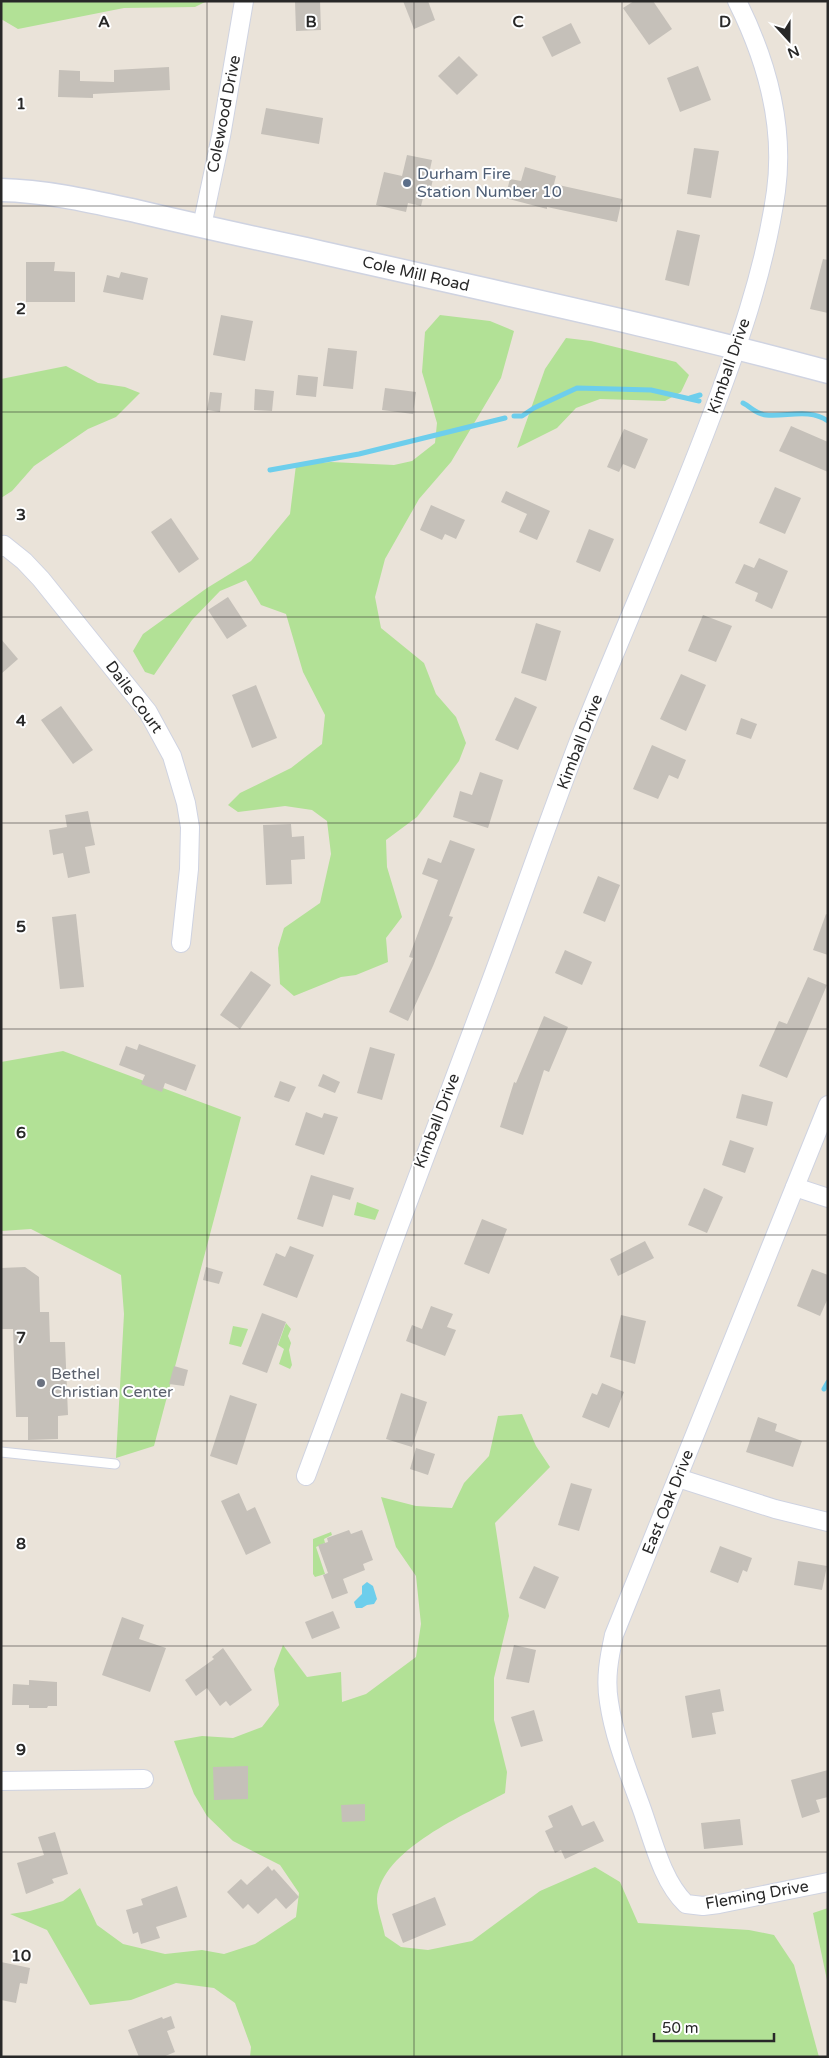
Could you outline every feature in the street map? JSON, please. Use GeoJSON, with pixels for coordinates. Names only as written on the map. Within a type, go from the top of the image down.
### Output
{"type":"FeatureCollection","features":[{"type":"Feature","properties":{"kind":"street","name":"Colewood Drive"},"geometry":{"type":"LineString","coordinates":[[202,226],[221,136],[244,1]]}},
{"type":"Feature","properties":{"kind":"street","name":"Kimball Drive"},"geometry":{"type":"LineString","coordinates":[[306,1476],[580,738],[685,484],[737,347],[756,284],[771,219],[777,181],[779,140],[776,115],[762,58],[751,28],[737,1]]}},
{"type":"Feature","properties":{"kind":"street","name":"Cole Mill Road"},"geometry":{"type":"LineString","coordinates":[[1,190],[50,194],[84,200],[737,347],[828,372]]}},
{"type":"Feature","properties":{"kind":"street","name":"Daile Court"},"geometry":{"type":"LineString","coordinates":[[3,546],[24,560],[41,579],[130,688],[162,734],[172,756],[186,803],[190,826],[189,869],[181,943]]}},
{"type":"Feature","properties":{"kind":"street","name":"East Oak Drive"},"geometry":{"type":"LineString","coordinates":[[686,1904],[672,1886],[650,1831],[612,1720],[607,1685],[609,1656],[614,1635],[828,1105]]}},
{"type":"Feature","properties":{"kind":"street"},"geometry":{"type":"LineString","coordinates":[[795,1187],[828,1198]]}},
{"type":"Feature","properties":{"kind":"street"},"geometry":{"type":"LineString","coordinates":[[678,1478],[775,1509],[828,1522]]}},
{"type":"Feature","properties":{"kind":"street"},"geometry":{"type":"LineString","coordinates":[[1,1782],[144,1779]]}},
{"type":"Feature","properties":{"kind":"street","name":"Fleming Drive"},"geometry":{"type":"LineString","coordinates":[[686,1904],[703,1906],[719,1904],[828,1882]]}},
{"type":"Feature","properties":{"kind":"lane"},"geometry":{"type":"LineString","coordinates":[[1,1452],[115,1464]]}},
{"type":"Feature","properties":{"kind":"green space"},"geometry":{"type":"Polygon","coordinates":[[[1,1],[207,1],[195,7],[124,8],[18,29],[1,19],[1,1]]]}},
{"type":"Feature","properties":{"kind":"green space"},"geometry":{"type":"Polygon","coordinates":[[[440,315],[490,321],[514,331],[501,378],[451,462],[419,499],[385,559],[375,597],[381,628],[424,663],[436,694],[456,717],[466,743],[459,761],[417,817],[386,840],[387,867],[402,917],[386,938],[388,962],[356,975],[341,977],[294,996],[280,984],[278,948],[284,928],[320,903],[331,854],[327,821],[312,810],[285,806],[238,812],[228,805],[240,793],[291,768],[322,744],[325,715],[303,672],[286,614],[261,605],[246,580],[220,591],[192,620],[154,675],[145,672],[133,651],[143,634],[207,588],[251,561],[290,514],[296,465],[331,462],[394,465],[412,461],[435,443],[437,423],[422,372],[425,332],[440,315]]]}},
{"type":"Feature","properties":{"kind":"green space"},"geometry":{"type":"Polygon","coordinates":[[[566,338],[591,341],[676,362],[689,375],[681,392],[665,401],[600,399],[576,408],[557,428],[517,448],[545,369],[566,338]]]}},
{"type":"Feature","properties":{"kind":"green space"},"geometry":{"type":"Polygon","coordinates":[[[66,366],[98,383],[125,387],[140,393],[116,417],[88,429],[34,466],[12,491],[1,498],[1,379],[66,366]]]}},
{"type":"Feature","properties":{"kind":"green space"},"geometry":{"type":"Polygon","coordinates":[[[63,1051],[241,1117],[154,1446],[116,1458],[124,1314],[121,1275],[31,1229],[1,1231],[1,1062],[63,1051]]]}},
{"type":"Feature","properties":{"kind":"green space"},"geometry":{"type":"Polygon","coordinates":[[[357,1202],[379,1210],[375,1220],[354,1215],[357,1202]]]}},
{"type":"Feature","properties":{"kind":"green space"},"geometry":{"type":"Polygon","coordinates":[[[286,1323],[291,1329],[288,1336],[291,1343],[289,1350],[292,1365],[290,1369],[279,1364],[284,1349],[278,1345],[286,1323]]]}},
{"type":"Feature","properties":{"kind":"green space"},"geometry":{"type":"Polygon","coordinates":[[[233,1326],[248,1329],[241,1347],[229,1344],[233,1326]]]}},
{"type":"Feature","properties":{"kind":"green space"},"geometry":{"type":"Polygon","coordinates":[[[522,1414],[536,1446],[550,1467],[495,1523],[509,1616],[494,1678],[494,1720],[507,1772],[505,1793],[428,1835],[393,1864],[382,1881],[377,1899],[385,1936],[401,1947],[428,1950],[472,1941],[540,1891],[595,1867],[620,1882],[638,1923],[749,1930],[774,1935],[794,1965],[819,2057],[250,2057],[251,2047],[235,2003],[214,1988],[176,1983],[131,2000],[90,2005],[47,1930],[10,1914],[30,1911],[63,1901],[80,1888],[97,1925],[123,1944],[165,1954],[202,1950],[224,1954],[255,1944],[296,1917],[299,1893],[280,1865],[233,1841],[207,1816],[194,1794],[174,1741],[202,1736],[233,1738],[262,1727],[279,1705],[274,1669],[283,1645],[307,1677],[341,1672],[342,1702],[366,1694],[416,1657],[421,1624],[416,1576],[396,1547],[381,1497],[416,1506],[452,1508],[464,1483],[489,1456],[498,1416],[522,1414]]]}},
{"type":"Feature","properties":{"kind":"green space"},"geometry":{"type":"Polygon","coordinates":[[[331,1532],[332,1535],[324,1539],[325,1543],[316,1547],[325,1574],[315,1577],[313,1574],[313,1539],[331,1532]]]}},
{"type":"Feature","properties":{"kind":"green space"},"geometry":{"type":"Polygon","coordinates":[[[828,1908],[828,1985],[813,1913],[828,1908]]]}},
{"type":"Feature","properties":{"kind":"water"},"geometry":{"type":"Polygon","coordinates":[[[367,1582],[373,1586],[377,1599],[374,1604],[356,1608],[354,1602],[362,1594],[362,1586],[367,1582]]]}},
{"type":"Feature","properties":{"kind":"building"},"geometry":{"type":"Polygon","coordinates":[[[295,1],[320,1],[321,30],[296,31],[295,1]]]}},
{"type":"Feature","properties":{"kind":"building"},"geometry":{"type":"Polygon","coordinates":[[[403,1],[428,1],[435,20],[414,29],[403,1]]]}},
{"type":"Feature","properties":{"kind":"building"},"geometry":{"type":"Polygon","coordinates":[[[634,1],[653,1],[672,29],[649,45],[623,8],[634,1]]]}},
{"type":"Feature","properties":{"kind":"building"},"geometry":{"type":"Polygon","coordinates":[[[571,23],[581,43],[552,57],[542,37],[571,23]]]}},
{"type":"Feature","properties":{"kind":"building"},"geometry":{"type":"Polygon","coordinates":[[[459,56],[478,75],[457,95],[438,76],[459,56]]]}},
{"type":"Feature","properties":{"kind":"building"},"geometry":{"type":"Polygon","coordinates":[[[698,66],[711,100],[680,112],[667,78],[698,66]]]}},
{"type":"Feature","properties":{"kind":"building"},"geometry":{"type":"Polygon","coordinates":[[[169,67],[170,90],[93,94],[93,98],[58,97],[59,70],[80,71],[80,81],[114,82],[114,70],[169,67]]]}},
{"type":"Feature","properties":{"kind":"building"},"geometry":{"type":"Polygon","coordinates":[[[266,108],[323,118],[319,144],[261,134],[266,108]]]}},
{"type":"Feature","properties":{"kind":"building"},"geometry":{"type":"Polygon","coordinates":[[[694,148],[719,151],[711,198],[687,194],[694,148]]]}},
{"type":"Feature","properties":{"kind":"building","name":"Durham Fire Station Number 10"},"geometry":{"type":"Polygon","coordinates":[[[407,155],[432,160],[429,174],[434,175],[430,192],[425,190],[421,206],[408,203],[406,212],[376,205],[384,172],[402,176],[407,155]]]}},
{"type":"Feature","properties":{"kind":"building"},"geometry":{"type":"Polygon","coordinates":[[[525,167],[556,176],[554,184],[622,199],[617,222],[547,207],[547,209],[505,198],[510,179],[521,181],[525,167]]]}},
{"type":"Feature","properties":{"kind":"building"},"geometry":{"type":"Polygon","coordinates":[[[677,230],[700,235],[689,286],[665,280],[677,230]]]}},
{"type":"Feature","properties":{"kind":"building"},"geometry":{"type":"Polygon","coordinates":[[[823,259],[828,260],[828,313],[810,309],[823,259]]]}},
{"type":"Feature","properties":{"kind":"building"},"geometry":{"type":"Polygon","coordinates":[[[26,262],[55,262],[54,271],[75,272],[75,302],[26,302],[26,262]]]}},
{"type":"Feature","properties":{"kind":"building"},"geometry":{"type":"Polygon","coordinates":[[[121,272],[148,278],[143,300],[103,292],[107,275],[119,278],[121,272]]]}},
{"type":"Feature","properties":{"kind":"building"},"geometry":{"type":"Polygon","coordinates":[[[221,315],[253,321],[245,361],[213,355],[221,315]]]}},
{"type":"Feature","properties":{"kind":"building"},"geometry":{"type":"Polygon","coordinates":[[[328,348],[357,351],[353,389],[323,386],[328,348]]]}},
{"type":"Feature","properties":{"kind":"building"},"geometry":{"type":"Polygon","coordinates":[[[298,375],[318,377],[316,397],[296,395],[298,375]]]}},
{"type":"Feature","properties":{"kind":"building"},"geometry":{"type":"Polygon","coordinates":[[[385,388],[416,392],[413,414],[382,410],[385,388]]]}},
{"type":"Feature","properties":{"kind":"building"},"geometry":{"type":"Polygon","coordinates":[[[255,389],[274,391],[272,411],[254,410],[255,389]]]}},
{"type":"Feature","properties":{"kind":"building"},"geometry":{"type":"Polygon","coordinates":[[[210,392],[222,393],[220,412],[207,410],[210,392]]]}},
{"type":"Feature","properties":{"kind":"building"},"geometry":{"type":"Polygon","coordinates":[[[791,426],[828,442],[828,472],[779,451],[791,426]]]}},
{"type":"Feature","properties":{"kind":"building"},"geometry":{"type":"Polygon","coordinates":[[[624,429],[648,439],[635,469],[623,464],[619,472],[607,467],[624,429]]]}},
{"type":"Feature","properties":{"kind":"building"},"geometry":{"type":"Polygon","coordinates":[[[775,487],[801,498],[785,534],[759,523],[775,487]]]}},
{"type":"Feature","properties":{"kind":"building"},"geometry":{"type":"Polygon","coordinates":[[[506,491],[550,511],[537,540],[519,532],[527,514],[501,502],[506,491]]]}},
{"type":"Feature","properties":{"kind":"building"},"geometry":{"type":"Polygon","coordinates":[[[431,505],[465,520],[456,539],[445,534],[442,540],[420,530],[431,505]]]}},
{"type":"Feature","properties":{"kind":"building"},"geometry":{"type":"Polygon","coordinates":[[[171,518],[199,559],[179,573],[151,532],[171,518]]]}},
{"type":"Feature","properties":{"kind":"building"},"geometry":{"type":"Polygon","coordinates":[[[589,529],[614,539],[600,572],[576,562],[589,529]]]}},
{"type":"Feature","properties":{"kind":"building"},"geometry":{"type":"Polygon","coordinates":[[[759,558],[788,571],[772,609],[755,601],[758,593],[735,583],[744,564],[754,568],[759,558]]]}},
{"type":"Feature","properties":{"kind":"building"},"geometry":{"type":"Polygon","coordinates":[[[228,597],[247,626],[227,639],[208,610],[228,597]]]}},
{"type":"Feature","properties":{"kind":"building"},"geometry":{"type":"Polygon","coordinates":[[[703,615],[732,626],[716,662],[688,651],[703,615]]]}},
{"type":"Feature","properties":{"kind":"building"},"geometry":{"type":"Polygon","coordinates":[[[536,623],[561,631],[546,681],[521,673],[536,623]]]}},
{"type":"Feature","properties":{"kind":"building"},"geometry":{"type":"Polygon","coordinates":[[[1,639],[18,659],[1,674],[1,639]]]}},
{"type":"Feature","properties":{"kind":"building"},"geometry":{"type":"Polygon","coordinates":[[[681,674],[706,685],[686,731],[660,719],[681,674]]]}},
{"type":"Feature","properties":{"kind":"building"},"geometry":{"type":"Polygon","coordinates":[[[256,685],[277,738],[252,748],[232,695],[256,685]]]}},
{"type":"Feature","properties":{"kind":"building"},"geometry":{"type":"Polygon","coordinates":[[[515,697],[537,707],[518,750],[495,740],[515,697]]]}},
{"type":"Feature","properties":{"kind":"building"},"geometry":{"type":"Polygon","coordinates":[[[61,706],[93,750],[73,764],[41,720],[61,706]]]}},
{"type":"Feature","properties":{"kind":"building"},"geometry":{"type":"Polygon","coordinates":[[[741,718],[757,724],[751,739],[736,734],[741,718]]]}},
{"type":"Feature","properties":{"kind":"building"},"geometry":{"type":"Polygon","coordinates":[[[652,745],[686,760],[678,779],[669,775],[658,799],[633,789],[652,745]]]}},
{"type":"Feature","properties":{"kind":"building"},"geometry":{"type":"Polygon","coordinates":[[[480,772],[503,780],[488,828],[453,817],[460,791],[472,795],[480,772]]]}},
{"type":"Feature","properties":{"kind":"building"},"geometry":{"type":"Polygon","coordinates":[[[88,811],[95,845],[85,847],[90,873],[68,878],[63,853],[53,855],[49,830],[67,827],[65,815],[88,811]]]}},
{"type":"Feature","properties":{"kind":"building"},"geometry":{"type":"Polygon","coordinates":[[[291,824],[292,837],[304,836],[305,859],[291,860],[292,884],[266,885],[263,825],[291,824]]]}},
{"type":"Feature","properties":{"kind":"building"},"geometry":{"type":"Polygon","coordinates":[[[450,840],[475,849],[449,916],[453,917],[408,1021],[389,1012],[413,958],[409,957],[438,880],[422,874],[428,858],[441,863],[450,840]]]}},
{"type":"Feature","properties":{"kind":"building"},"geometry":{"type":"Polygon","coordinates":[[[598,876],[620,885],[605,922],[583,913],[598,876]]]}},
{"type":"Feature","properties":{"kind":"building"},"geometry":{"type":"Polygon","coordinates":[[[76,914],[84,987],[60,989],[52,917],[76,914]]]}},
{"type":"Feature","properties":{"kind":"building"},"geometry":{"type":"Polygon","coordinates":[[[826,914],[828,915],[828,955],[813,950],[826,914]]]}},
{"type":"Feature","properties":{"kind":"building"},"geometry":{"type":"Polygon","coordinates":[[[565,950],[592,962],[582,985],[555,973],[565,950]]]}},
{"type":"Feature","properties":{"kind":"building"},"geometry":{"type":"Polygon","coordinates":[[[251,971],[271,985],[240,1029],[220,1015],[251,971]]]}},
{"type":"Feature","properties":{"kind":"building"},"geometry":{"type":"Polygon","coordinates":[[[808,977],[827,985],[787,1078],[759,1066],[779,1021],[787,1024],[808,977]]]}},
{"type":"Feature","properties":{"kind":"building"},"geometry":{"type":"Polygon","coordinates":[[[544,1016],[568,1027],[549,1072],[544,1070],[523,1135],[500,1127],[514,1082],[516,1083],[544,1016]]]}},
{"type":"Feature","properties":{"kind":"building"},"geometry":{"type":"Polygon","coordinates":[[[139,1044],[196,1065],[186,1091],[165,1083],[162,1092],[141,1084],[145,1075],[119,1065],[126,1046],[137,1050],[139,1044]]]}},
{"type":"Feature","properties":{"kind":"building"},"geometry":{"type":"Polygon","coordinates":[[[370,1047],[395,1054],[382,1100],[357,1093],[370,1047]]]}},
{"type":"Feature","properties":{"kind":"building"},"geometry":{"type":"Polygon","coordinates":[[[323,1074],[340,1082],[335,1093],[318,1086],[323,1074]]]}},
{"type":"Feature","properties":{"kind":"building"},"geometry":{"type":"Polygon","coordinates":[[[280,1081],[296,1087],[289,1102],[274,1097],[280,1081]]]}},
{"type":"Feature","properties":{"kind":"building"},"geometry":{"type":"Polygon","coordinates":[[[742,1094],[773,1102],[767,1126],[736,1118],[742,1094]]]}},
{"type":"Feature","properties":{"kind":"building"},"geometry":{"type":"Polygon","coordinates":[[[306,1112],[322,1118],[324,1113],[338,1117],[324,1155],[295,1145],[306,1112]]]}},
{"type":"Feature","properties":{"kind":"building"},"geometry":{"type":"Polygon","coordinates":[[[730,1140],[754,1148],[745,1173],[722,1165],[730,1140]]]}},
{"type":"Feature","properties":{"kind":"building"},"geometry":{"type":"Polygon","coordinates":[[[311,1175],[354,1188],[350,1200],[333,1195],[323,1227],[297,1219],[311,1175]]]}},
{"type":"Feature","properties":{"kind":"building"},"geometry":{"type":"Polygon","coordinates":[[[704,1188],[723,1197],[707,1233],[688,1225],[704,1188]]]}},
{"type":"Feature","properties":{"kind":"building"},"geometry":{"type":"Polygon","coordinates":[[[482,1219],[507,1229],[489,1274],[464,1264],[482,1219]]]}},
{"type":"Feature","properties":{"kind":"building"},"geometry":{"type":"Polygon","coordinates":[[[645,1241],[654,1258],[618,1276],[610,1259],[645,1241]]]}},
{"type":"Feature","properties":{"kind":"building"},"geometry":{"type":"Polygon","coordinates":[[[290,1246],[314,1255],[297,1298],[263,1285],[276,1253],[285,1257],[290,1246]]]}},
{"type":"Feature","properties":{"kind":"building","name":"Bethel Christian Center"},"geometry":{"type":"Polygon","coordinates":[[[25,1267],[39,1277],[40,1312],[49,1312],[50,1342],[65,1342],[68,1415],[58,1416],[58,1439],[28,1440],[28,1417],[16,1417],[13,1329],[1,1329],[1,1268],[25,1267]]]}},
{"type":"Feature","properties":{"kind":"building"},"geometry":{"type":"Polygon","coordinates":[[[206,1267],[223,1272],[219,1284],[203,1280],[206,1267]]]}},
{"type":"Feature","properties":{"kind":"building"},"geometry":{"type":"Polygon","coordinates":[[[812,1269],[828,1275],[828,1298],[820,1316],[797,1306],[812,1269]]]}},
{"type":"Feature","properties":{"kind":"building"},"geometry":{"type":"Polygon","coordinates":[[[431,1306],[453,1314],[447,1327],[456,1330],[445,1356],[406,1341],[412,1325],[422,1329],[431,1306]]]}},
{"type":"Feature","properties":{"kind":"building"},"geometry":{"type":"Polygon","coordinates":[[[262,1313],[286,1322],[267,1373],[242,1364],[262,1313]]]}},
{"type":"Feature","properties":{"kind":"building"},"geometry":{"type":"Polygon","coordinates":[[[621,1315],[646,1321],[635,1364],[610,1357],[621,1315]]]}},
{"type":"Feature","properties":{"kind":"building"},"geometry":{"type":"Polygon","coordinates":[[[174,1366],[188,1370],[184,1386],[169,1384],[174,1366]]]}},
{"type":"Feature","properties":{"kind":"building"},"geometry":{"type":"Polygon","coordinates":[[[602,1383],[624,1392],[609,1428],[582,1417],[592,1393],[597,1395],[602,1383]]]}},
{"type":"Feature","properties":{"kind":"building"},"geometry":{"type":"Polygon","coordinates":[[[401,1393],[427,1402],[412,1447],[386,1439],[401,1393]]]}},
{"type":"Feature","properties":{"kind":"building"},"geometry":{"type":"Polygon","coordinates":[[[230,1395],[257,1404],[237,1465],[210,1456],[230,1395]]]}},
{"type":"Feature","properties":{"kind":"building"},"geometry":{"type":"Polygon","coordinates":[[[758,1417],[777,1424],[775,1431],[802,1441],[793,1467],[746,1452],[758,1417]]]}},
{"type":"Feature","properties":{"kind":"building"},"geometry":{"type":"Polygon","coordinates":[[[416,1448],[435,1454],[428,1475],[410,1469],[416,1448]]]}},
{"type":"Feature","properties":{"kind":"building"},"geometry":{"type":"Polygon","coordinates":[[[571,1483],[592,1489],[579,1531],[558,1525],[571,1483]]]}},
{"type":"Feature","properties":{"kind":"building"},"geometry":{"type":"Polygon","coordinates":[[[239,1493],[247,1511],[255,1507],[271,1543],[246,1555],[221,1501],[239,1493]]]}},
{"type":"Feature","properties":{"kind":"building"},"geometry":{"type":"Polygon","coordinates":[[[349,1530],[351,1534],[362,1530],[373,1560],[363,1564],[365,1570],[343,1579],[348,1593],[332,1599],[323,1575],[328,1573],[318,1545],[328,1542],[327,1538],[349,1530]]]}},
{"type":"Feature","properties":{"kind":"building"},"geometry":{"type":"Polygon","coordinates":[[[720,1546],[752,1558],[747,1572],[743,1570],[738,1583],[710,1572],[720,1546]]]}},
{"type":"Feature","properties":{"kind":"building"},"geometry":{"type":"Polygon","coordinates":[[[798,1561],[827,1566],[822,1590],[794,1585],[798,1561]]]}},
{"type":"Feature","properties":{"kind":"building"},"geometry":{"type":"Polygon","coordinates":[[[534,1566],[559,1577],[545,1609],[519,1598],[534,1566]]]}},
{"type":"Feature","properties":{"kind":"building"},"geometry":{"type":"Polygon","coordinates":[[[333,1611],[340,1628],[312,1639],[305,1622],[333,1611]]]}},
{"type":"Feature","properties":{"kind":"building"},"geometry":{"type":"Polygon","coordinates":[[[122,1617],[144,1625],[139,1639],[166,1648],[150,1692],[102,1675],[122,1617]]]}},
{"type":"Feature","properties":{"kind":"building"},"geometry":{"type":"Polygon","coordinates":[[[514,1645],[536,1650],[529,1683],[506,1679],[514,1645]]]}},
{"type":"Feature","properties":{"kind":"building"},"geometry":{"type":"Polygon","coordinates":[[[223,1648],[252,1690],[230,1706],[226,1701],[220,1706],[207,1688],[196,1696],[185,1680],[214,1659],[212,1657],[223,1648]]]}},
{"type":"Feature","properties":{"kind":"building"},"geometry":{"type":"Polygon","coordinates":[[[29,1680],[57,1682],[57,1706],[29,1708],[29,1705],[12,1705],[13,1684],[29,1685],[29,1680]]]}},
{"type":"Feature","properties":{"kind":"building"},"geometry":{"type":"Polygon","coordinates":[[[720,1689],[724,1711],[712,1713],[716,1734],[692,1738],[685,1696],[720,1689]]]}},
{"type":"Feature","properties":{"kind":"building"},"geometry":{"type":"Polygon","coordinates":[[[534,1710],[543,1741],[521,1747],[511,1717],[534,1710]]]}},
{"type":"Feature","properties":{"kind":"building"},"geometry":{"type":"Polygon","coordinates":[[[248,1766],[248,1799],[214,1800],[213,1767],[248,1766]]]}},
{"type":"Feature","properties":{"kind":"building"},"geometry":{"type":"Polygon","coordinates":[[[828,1770],[828,1797],[816,1800],[820,1812],[802,1818],[791,1780],[828,1770]]]}},
{"type":"Feature","properties":{"kind":"building"},"geometry":{"type":"Polygon","coordinates":[[[365,1804],[365,1821],[342,1822],[341,1805],[365,1804]]]}},
{"type":"Feature","properties":{"kind":"building"},"geometry":{"type":"Polygon","coordinates":[[[572,1805],[582,1826],[594,1821],[604,1841],[565,1859],[561,1850],[555,1853],[545,1831],[553,1827],[548,1816],[572,1805]]]}},
{"type":"Feature","properties":{"kind":"building"},"geometry":{"type":"Polygon","coordinates":[[[740,1819],[743,1845],[704,1849],[701,1823],[740,1819]]]}},
{"type":"Feature","properties":{"kind":"building"},"geometry":{"type":"Polygon","coordinates":[[[55,1832],[68,1874],[52,1879],[54,1883],[26,1894],[17,1863],[44,1855],[38,1837],[55,1832]]]}},
{"type":"Feature","properties":{"kind":"building"},"geometry":{"type":"Polygon","coordinates":[[[268,1866],[272,1871],[274,1869],[299,1897],[286,1909],[276,1898],[258,1914],[248,1904],[243,1909],[227,1892],[241,1879],[247,1885],[268,1866]]]}},
{"type":"Feature","properties":{"kind":"building"},"geometry":{"type":"Polygon","coordinates":[[[177,1886],[187,1917],[156,1927],[160,1938],[141,1944],[138,1932],[133,1934],[126,1910],[143,1905],[141,1899],[177,1886]]]}},
{"type":"Feature","properties":{"kind":"building"},"geometry":{"type":"Polygon","coordinates":[[[435,1897],[446,1925],[403,1943],[392,1914],[435,1897]]]}},
{"type":"Feature","properties":{"kind":"building"},"geometry":{"type":"Polygon","coordinates":[[[1,1962],[30,1968],[27,1984],[20,1983],[16,2003],[1,2000],[1,1962]]]}},
{"type":"Feature","properties":{"kind":"building"},"geometry":{"type":"Polygon","coordinates":[[[171,2016],[175,2028],[167,2031],[175,2052],[163,2057],[139,2057],[128,2030],[162,2017],[163,2019],[171,2016]]]}},
{"type":"Feature","properties":{"kind":"waterway"},"geometry":{"type":"LineString","coordinates":[[514,416],[522,416],[534,408],[577,388],[651,390],[699,401]]}},
{"type":"Feature","properties":{"kind":"waterway"},"geometry":{"type":"LineString","coordinates":[[690,398],[700,395]]}},
{"type":"Feature","properties":{"kind":"waterway"},"geometry":{"type":"LineString","coordinates":[[743,403],[762,414],[806,414],[821,417],[828,421]]}},
{"type":"Feature","properties":{"kind":"waterway"},"geometry":{"type":"LineString","coordinates":[[270,470],[359,454],[505,418]]}},
{"type":"Feature","properties":{"kind":"waterway"},"geometry":{"type":"LineString","coordinates":[[824,1389],[828,1382]]}},
{"type":"Feature","properties":{"kind":"place","name":"Durham Fire Station Number 10"},"geometry":{"type":"Point","coordinates":[407,183]}},
{"type":"Feature","properties":{"kind":"place","name":"Bethel Christian Center"},"geometry":{"type":"Point","coordinates":[41,1383]}}]}
